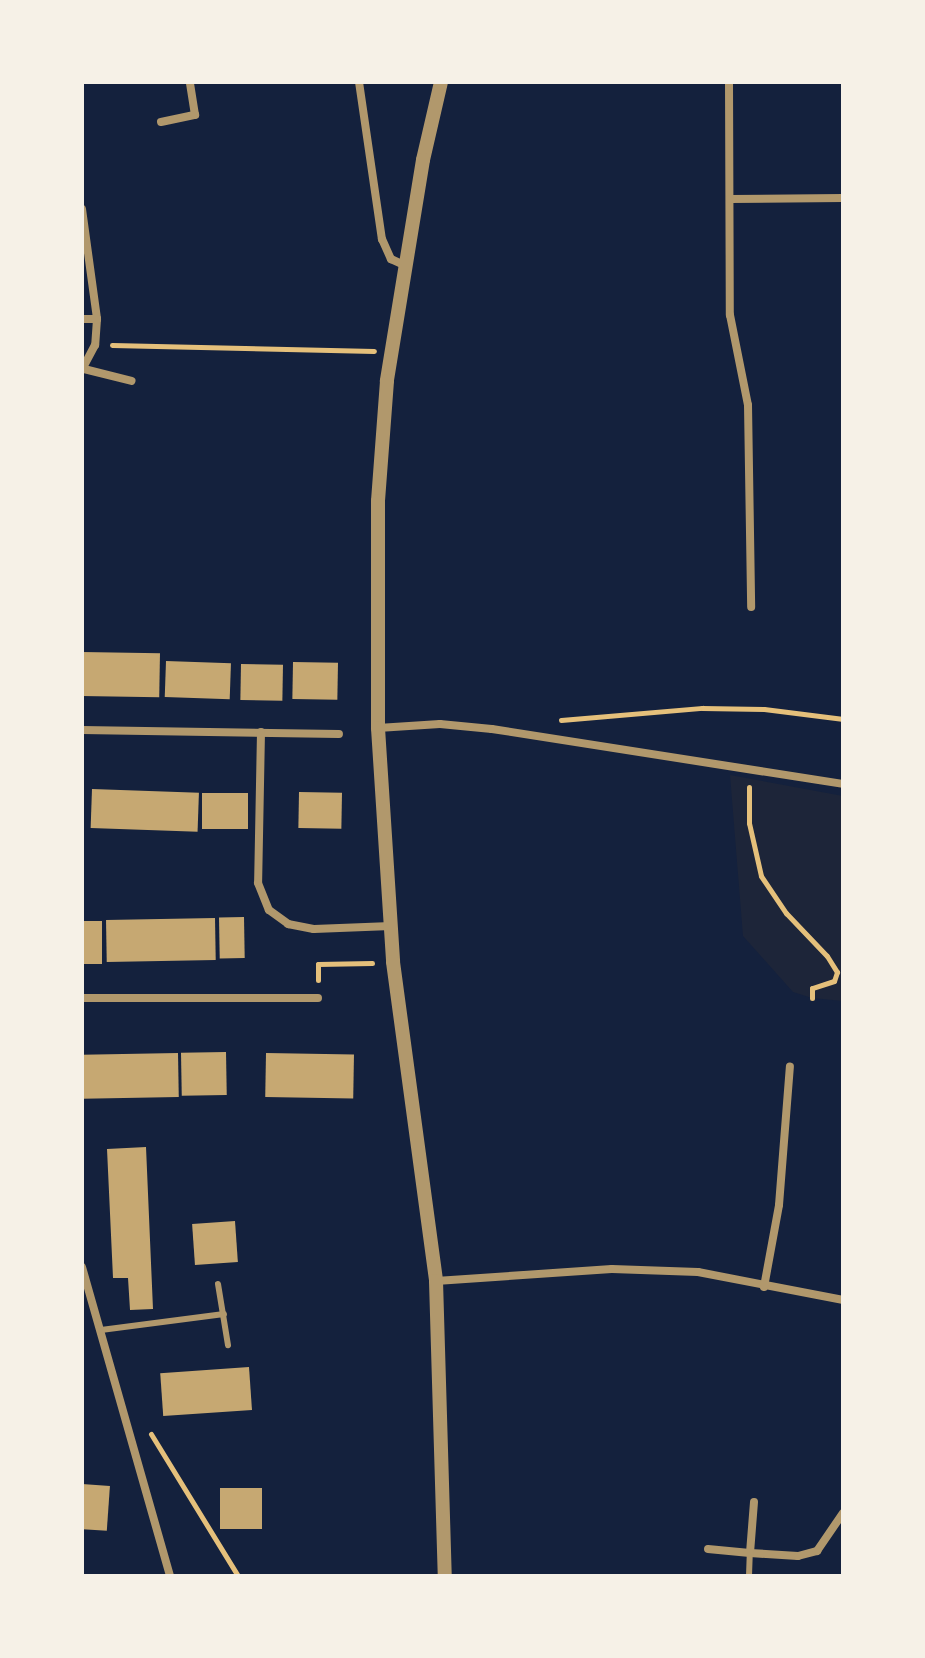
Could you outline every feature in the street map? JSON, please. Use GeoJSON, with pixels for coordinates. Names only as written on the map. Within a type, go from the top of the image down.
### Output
{"type":"FeatureCollection","features":[{"type":"Feature","properties":{"kind":"street"},"geometry":{"type":"LineString","coordinates":[[161,122],[195,115],[190,82]]}},
{"type":"Feature","properties":{"kind":"street"},"geometry":{"type":"LineString","coordinates":[[359,82],[382,239],[391,259],[404,265]]}},
{"type":"Feature","properties":{"kind":"street"},"geometry":{"type":"LineString","coordinates":[[441,82],[404,265],[391,352],[378,501],[378,728],[393,962],[436,1281],[445,1576]]}},
{"type":"Feature","properties":{"kind":"street"},"geometry":{"type":"LineString","coordinates":[[729,82],[730,315],[748,405],[751,607]]}},
{"type":"Feature","properties":{"kind":"street"},"geometry":{"type":"LineString","coordinates":[[730,199],[843,198]]}},
{"type":"Feature","properties":{"kind":"street"},"geometry":{"type":"LineString","coordinates":[[82,209],[97,319],[95,345],[83,369],[132,381]]}},
{"type":"Feature","properties":{"kind":"street"},"geometry":{"type":"LineString","coordinates":[[82,319],[97,319]]}},
{"type":"Feature","properties":{"kind":"street"},"geometry":{"type":"LineString","coordinates":[[378,728],[440,724],[492,729],[843,784]]}},
{"type":"Feature","properties":{"kind":"street"},"geometry":{"type":"LineString","coordinates":[[82,730],[339,734]]}},
{"type":"Feature","properties":{"kind":"street"},"geometry":{"type":"LineString","coordinates":[[261,732],[258,883],[269,910],[288,924],[314,929],[391,926]]}},
{"type":"Feature","properties":{"kind":"street"},"geometry":{"type":"LineString","coordinates":[[82,998],[318,998]]}},
{"type":"Feature","properties":{"kind":"street"},"geometry":{"type":"LineString","coordinates":[[764,1287],[779,1205],[790,1066]]}},
{"type":"Feature","properties":{"kind":"street"},"geometry":{"type":"LineString","coordinates":[[82,1267],[170,1576]]}},
{"type":"Feature","properties":{"kind":"street"},"geometry":{"type":"LineString","coordinates":[[436,1281],[612,1269],[698,1272],[843,1300]]}},
{"type":"Feature","properties":{"kind":"street"},"geometry":{"type":"LineString","coordinates":[[750,1553],[754,1502]]}},
{"type":"Feature","properties":{"kind":"street"},"geometry":{"type":"LineString","coordinates":[[708,1549],[798,1556],[817,1551],[843,1513]]}},
{"type":"Feature","properties":{"kind":"lane"},"geometry":{"type":"LineString","coordinates":[[218,1284],[228,1345]]}},
{"type":"Feature","properties":{"kind":"lane"},"geometry":{"type":"LineString","coordinates":[[101,1330],[224,1314]]}},
{"type":"Feature","properties":{"kind":"lane"},"geometry":{"type":"LineString","coordinates":[[749,1576],[750,1553]]}},
{"type":"Feature","properties":{"kind":"path"},"geometry":{"type":"LineString","coordinates":[[95,345],[391,352]]}},
{"type":"Feature","properties":{"kind":"path"},"geometry":{"type":"LineString","coordinates":[[553,721],[702,708],[764,709],[843,719]]}},
{"type":"Feature","properties":{"kind":"path"},"geometry":{"type":"LineString","coordinates":[[749,782],[749,823],[761,876],[786,913],[827,956],[837,972],[834,981],[812,988],[812,998]]}},
{"type":"Feature","properties":{"kind":"path"},"geometry":{"type":"LineString","coordinates":[[318,998],[318,964],[393,962]]}},
{"type":"Feature","properties":{"kind":"path"},"geometry":{"type":"LineString","coordinates":[[147,1429],[238,1576]]}},
{"type":"Feature","properties":{"kind":"shaded area"},"geometry":{"type":"Polygon","coordinates":[[[730,775],[843,796],[843,1001],[812,998],[793,992],[743,936],[730,775]]]}},
{"type":"Feature","properties":{"kind":"building"},"geometry":{"type":"Polygon","coordinates":[[[82,652],[160,653],[159,697],[82,696],[82,652]]]}},
{"type":"Feature","properties":{"kind":"building"},"geometry":{"type":"Polygon","coordinates":[[[166,661],[231,663],[230,699],[165,697],[166,661]]]}},
{"type":"Feature","properties":{"kind":"building"},"geometry":{"type":"Polygon","coordinates":[[[293,662],[338,663],[337,700],[292,699],[293,662]]]}},
{"type":"Feature","properties":{"kind":"building"},"geometry":{"type":"Polygon","coordinates":[[[241,664],[283,665],[282,701],[240,700],[241,664]]]}},
{"type":"Feature","properties":{"kind":"building"},"geometry":{"type":"Polygon","coordinates":[[[92,789],[199,793],[198,832],[91,828],[92,789]]]}},
{"type":"Feature","properties":{"kind":"building"},"geometry":{"type":"Polygon","coordinates":[[[299,792],[342,793],[341,829],[298,828],[299,792]]]}},
{"type":"Feature","properties":{"kind":"building"},"geometry":{"type":"Polygon","coordinates":[[[202,793],[248,793],[248,829],[202,829],[202,793]]]}},
{"type":"Feature","properties":{"kind":"building"},"geometry":{"type":"Polygon","coordinates":[[[219,917],[244,917],[245,958],[220,958],[219,917]]]}},
{"type":"Feature","properties":{"kind":"building"},"geometry":{"type":"Polygon","coordinates":[[[215,918],[216,960],[107,962],[106,920],[215,918]]]}},
{"type":"Feature","properties":{"kind":"building"},"geometry":{"type":"Polygon","coordinates":[[[82,921],[102,921],[102,964],[82,964],[82,921]]]}},
{"type":"Feature","properties":{"kind":"building"},"geometry":{"type":"Polygon","coordinates":[[[226,1052],[227,1095],[182,1096],[181,1053],[226,1052]]]}},
{"type":"Feature","properties":{"kind":"building"},"geometry":{"type":"Polygon","coordinates":[[[178,1053],[179,1097],[83,1099],[82,1055],[178,1053]]]}},
{"type":"Feature","properties":{"kind":"building"},"geometry":{"type":"Polygon","coordinates":[[[266,1053],[354,1055],[353,1099],[265,1097],[266,1053]]]}},
{"type":"Feature","properties":{"kind":"building"},"geometry":{"type":"Polygon","coordinates":[[[146,1147],[153,1309],[130,1310],[128,1278],[113,1278],[107,1149],[146,1147]]]}},
{"type":"Feature","properties":{"kind":"building"},"geometry":{"type":"Polygon","coordinates":[[[235,1221],[238,1262],[195,1265],[192,1224],[235,1221]]]}},
{"type":"Feature","properties":{"kind":"building"},"geometry":{"type":"Polygon","coordinates":[[[249,1367],[252,1410],[163,1416],[160,1373],[249,1367]]]}},
{"type":"Feature","properties":{"kind":"building"},"geometry":{"type":"Polygon","coordinates":[[[82,1484],[110,1486],[107,1531],[82,1529],[82,1484]]]}},
{"type":"Feature","properties":{"kind":"building"},"geometry":{"type":"Polygon","coordinates":[[[220,1488],[262,1488],[262,1529],[220,1529],[220,1488]]]}}]}
